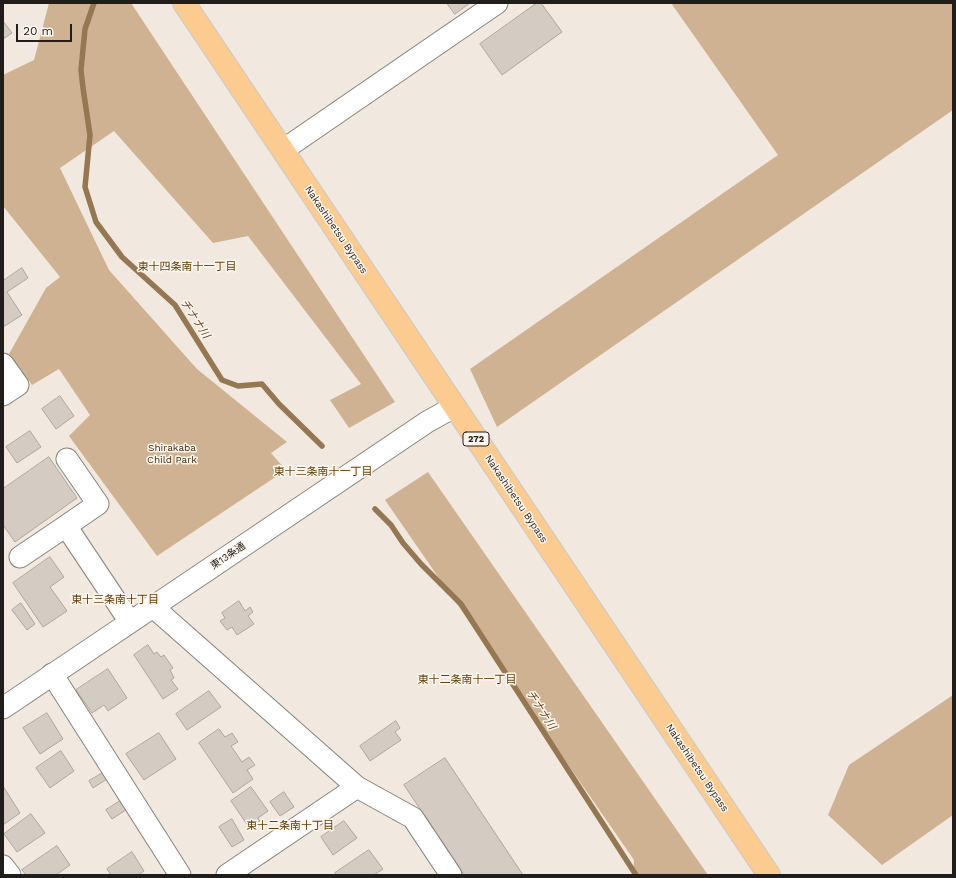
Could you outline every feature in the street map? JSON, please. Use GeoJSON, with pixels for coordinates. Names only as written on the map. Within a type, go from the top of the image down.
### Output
{"type":"FeatureCollection","features":[{"type":"Feature","properties":{"kind":"highway","name":"Nakashibetsu Bypass"},"geometry":{"type":"LineString","coordinates":[[184,3],[769,875]]}},
{"type":"Feature","properties":{"kind":"street"},"geometry":{"type":"LineString","coordinates":[[283,150],[498,3]]}},
{"type":"Feature","properties":{"kind":"street"},"geometry":{"type":"LineString","coordinates":[[3,364],[18,385],[3,396]]}},
{"type":"Feature","properties":{"kind":"street","name":"東13条通"},"geometry":{"type":"LineString","coordinates":[[3,708],[152,606],[427,422],[454,407]]}},
{"type":"Feature","properties":{"kind":"street"},"geometry":{"type":"LineString","coordinates":[[20,557],[98,504],[67,459]]}},
{"type":"Feature","properties":{"kind":"street"},"geometry":{"type":"LineString","coordinates":[[66,526],[130,622]]}},
{"type":"Feature","properties":{"kind":"street"},"geometry":{"type":"LineString","coordinates":[[152,606],[357,787],[413,818],[451,875]]}},
{"type":"Feature","properties":{"kind":"street"},"geometry":{"type":"LineString","coordinates":[[52,674],[180,875]]}},
{"type":"Feature","properties":{"kind":"street"},"geometry":{"type":"LineString","coordinates":[[227,875],[357,787]]}},
{"type":"Feature","properties":{"kind":"street"},"geometry":{"type":"LineString","coordinates":[[3,866],[10,875]]}},
{"type":"Feature","properties":{"kind":"green space","name":"Shirakaba Child Park"},"geometry":{"type":"Polygon","coordinates":[[[49,3],[131,3],[395,402],[349,428],[330,400],[361,384],[248,236],[213,243],[114,131],[60,168],[109,270],[197,369],[287,442],[271,453],[286,470],[157,556],[69,436],[90,415],[59,369],[32,385],[9,354],[46,288],[60,277],[3,206],[3,75],[34,60],[49,3]]]}},
{"type":"Feature","properties":{"kind":"green space"},"geometry":{"type":"Polygon","coordinates":[[[671,3],[953,3],[953,110],[497,427],[470,369],[778,155],[671,3]]]}},
{"type":"Feature","properties":{"kind":"green space"},"geometry":{"type":"Polygon","coordinates":[[[428,472],[708,875],[633,875],[634,860],[385,500],[428,472]]]}},
{"type":"Feature","properties":{"kind":"green space"},"geometry":{"type":"Polygon","coordinates":[[[953,695],[953,815],[882,865],[828,815],[849,765],[953,695]]]}},
{"type":"Feature","properties":{"kind":"building"},"geometry":{"type":"Polygon","coordinates":[[[447,3],[470,3],[455,14],[447,3]]]}},
{"type":"Feature","properties":{"kind":"building"},"geometry":{"type":"Polygon","coordinates":[[[537,3],[541,3],[562,32],[502,75],[480,44],[537,3]]]}},
{"type":"Feature","properties":{"kind":"building"},"geometry":{"type":"Polygon","coordinates":[[[3,21],[12,33],[3,39],[3,21]]]}},
{"type":"Feature","properties":{"kind":"building"},"geometry":{"type":"Polygon","coordinates":[[[22,268],[28,278],[7,292],[22,315],[3,327],[3,281],[22,268]]]}},
{"type":"Feature","properties":{"kind":"building"},"geometry":{"type":"Polygon","coordinates":[[[60,396],[74,416],[56,429],[42,409],[60,396]]]}},
{"type":"Feature","properties":{"kind":"building"},"geometry":{"type":"Polygon","coordinates":[[[30,431],[41,447],[17,463],[6,447],[30,431]]]}},
{"type":"Feature","properties":{"kind":"building"},"geometry":{"type":"Polygon","coordinates":[[[49,457],[77,498],[15,542],[3,525],[3,489],[49,457]]]}},
{"type":"Feature","properties":{"kind":"building"},"geometry":{"type":"Polygon","coordinates":[[[50,557],[64,577],[50,587],[67,611],[43,627],[13,583],[50,557]]]}},
{"type":"Feature","properties":{"kind":"building"},"geometry":{"type":"Polygon","coordinates":[[[239,601],[245,611],[250,607],[253,612],[248,616],[254,624],[237,635],[232,627],[227,630],[220,621],[225,618],[222,613],[239,601]]]}},
{"type":"Feature","properties":{"kind":"building"},"geometry":{"type":"Polygon","coordinates":[[[21,603],[35,624],[27,630],[12,610],[21,603]]]}},
{"type":"Feature","properties":{"kind":"building"},"geometry":{"type":"Polygon","coordinates":[[[148,645],[154,654],[157,652],[161,657],[164,655],[173,668],[170,670],[174,678],[171,680],[178,689],[163,699],[134,655],[148,645]]]}},
{"type":"Feature","properties":{"kind":"building"},"geometry":{"type":"Polygon","coordinates":[[[108,669],[127,698],[108,711],[104,705],[92,713],[76,690],[108,669]]]}},
{"type":"Feature","properties":{"kind":"building"},"geometry":{"type":"Polygon","coordinates":[[[209,691],[221,707],[187,730],[176,714],[209,691]]]}},
{"type":"Feature","properties":{"kind":"building"},"geometry":{"type":"Polygon","coordinates":[[[47,713],[63,739],[40,754],[23,728],[47,713]]]}},
{"type":"Feature","properties":{"kind":"building"},"geometry":{"type":"Polygon","coordinates":[[[396,721],[400,728],[395,732],[401,740],[370,761],[360,746],[396,721]]]}},
{"type":"Feature","properties":{"kind":"building"},"geometry":{"type":"Polygon","coordinates":[[[219,729],[225,737],[232,733],[238,742],[231,746],[242,762],[249,757],[255,765],[247,770],[253,779],[233,793],[199,743],[219,729]]]}},
{"type":"Feature","properties":{"kind":"building"},"geometry":{"type":"Polygon","coordinates":[[[159,733],[176,759],[144,780],[126,754],[159,733]]]}},
{"type":"Feature","properties":{"kind":"building"},"geometry":{"type":"Polygon","coordinates":[[[61,751],[74,771],[50,788],[36,768],[61,751]]]}},
{"type":"Feature","properties":{"kind":"building"},"geometry":{"type":"Polygon","coordinates":[[[445,758],[523,875],[464,875],[404,785],[445,758]]]}},
{"type":"Feature","properties":{"kind":"building"},"geometry":{"type":"Polygon","coordinates":[[[103,773],[107,779],[93,788],[89,781],[103,773]]]}},
{"type":"Feature","properties":{"kind":"building"},"geometry":{"type":"Polygon","coordinates":[[[3,786],[20,813],[3,825],[3,786]]]}},
{"type":"Feature","properties":{"kind":"building"},"geometry":{"type":"Polygon","coordinates":[[[251,787],[268,811],[258,818],[260,821],[250,829],[231,801],[251,787]]]}},
{"type":"Feature","properties":{"kind":"building"},"geometry":{"type":"Polygon","coordinates":[[[284,792],[294,807],[280,816],[270,802],[284,792]]]}},
{"type":"Feature","properties":{"kind":"building"},"geometry":{"type":"Polygon","coordinates":[[[120,801],[126,810],[112,819],[106,810],[120,801]]]}},
{"type":"Feature","properties":{"kind":"building"},"geometry":{"type":"Polygon","coordinates":[[[31,814],[45,833],[17,852],[4,834],[31,814]]]}},
{"type":"Feature","properties":{"kind":"building"},"geometry":{"type":"Polygon","coordinates":[[[232,819],[244,840],[232,847],[219,827],[232,819]]]}},
{"type":"Feature","properties":{"kind":"building"},"geometry":{"type":"Polygon","coordinates":[[[344,821],[357,838],[333,855],[321,837],[344,821]]]}},
{"type":"Feature","properties":{"kind":"building"},"geometry":{"type":"Polygon","coordinates":[[[57,846],[70,865],[56,875],[26,875],[22,870],[57,846]]]}},
{"type":"Feature","properties":{"kind":"building"},"geometry":{"type":"Polygon","coordinates":[[[369,850],[383,869],[374,875],[336,875],[335,873],[369,850]]]}},
{"type":"Feature","properties":{"kind":"building"},"geometry":{"type":"Polygon","coordinates":[[[132,852],[144,871],[138,875],[111,875],[107,869],[132,852]]]}},
{"type":"Feature","properties":{"kind":"waterway","name":"チナナ川"},"geometry":{"type":"LineString","coordinates":[[94,3],[85,29],[81,70],[90,135],[85,187],[96,222],[122,257],[175,305],[222,380],[238,386],[262,384],[279,404],[322,446]]}},
{"type":"Feature","properties":{"kind":"waterway","name":"チナナ川"},"geometry":{"type":"LineString","coordinates":[[375,509],[391,525],[403,543],[421,564],[461,604],[636,875]]}},
{"type":"Feature","properties":{"kind":"district","name":"東十四条南十一丁目"},"geometry":{"type":"Point","coordinates":[187,267]}},
{"type":"Feature","properties":{"kind":"district","name":"東十三条南十一丁目"},"geometry":{"type":"Point","coordinates":[323,472]}},
{"type":"Feature","properties":{"kind":"district","name":"東十三条南十丁目"},"geometry":{"type":"Point","coordinates":[115,600]}},
{"type":"Feature","properties":{"kind":"district","name":"東十二条南十一丁目"},"geometry":{"type":"Point","coordinates":[467,680]}},
{"type":"Feature","properties":{"kind":"district","name":"東十二条南十丁目"},"geometry":{"type":"Point","coordinates":[290,826]}}]}
